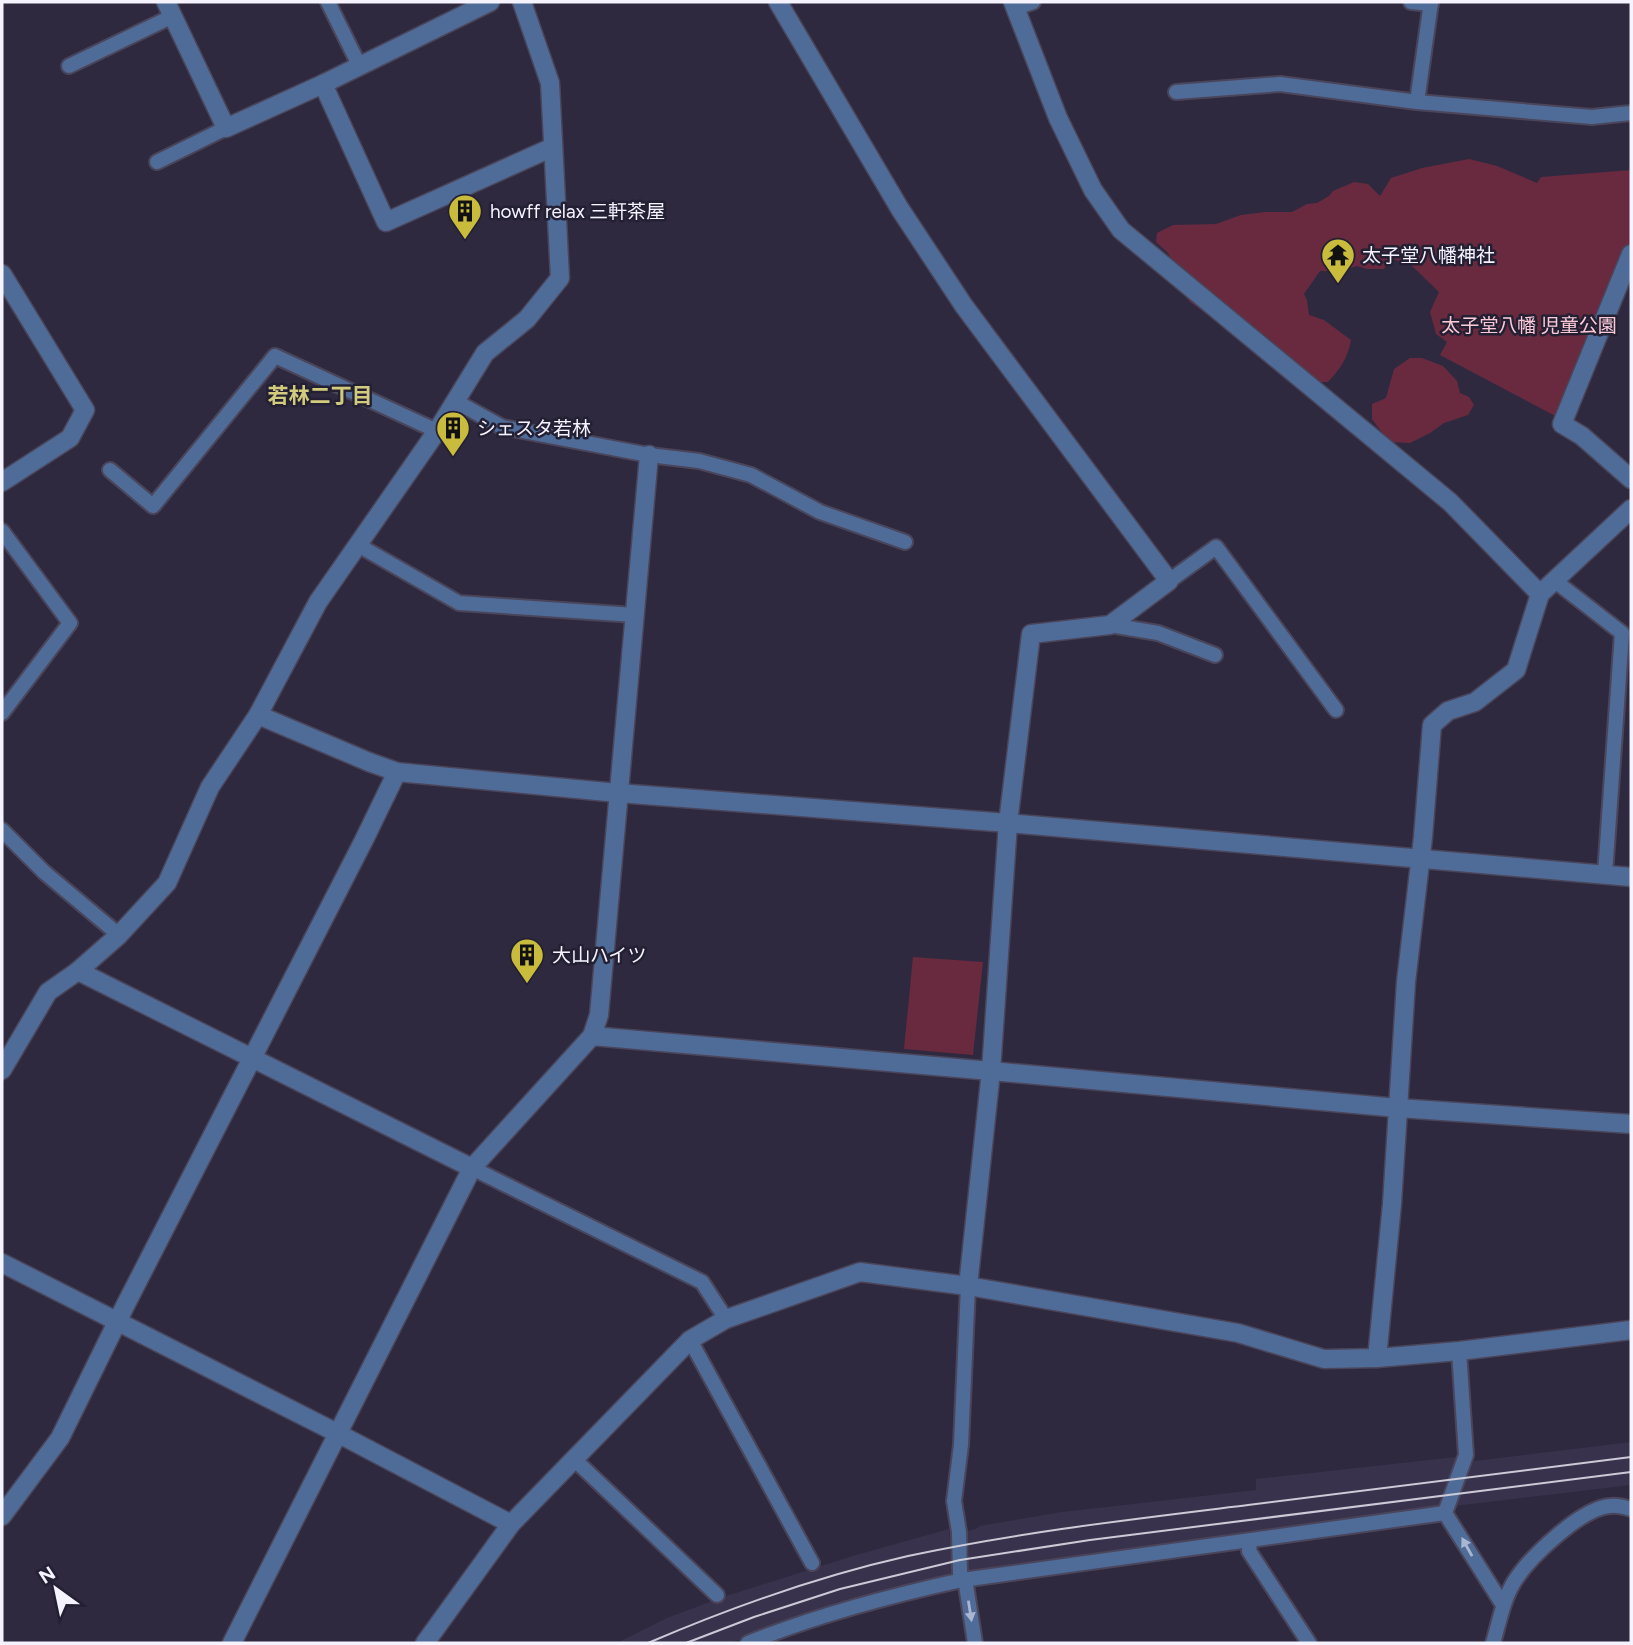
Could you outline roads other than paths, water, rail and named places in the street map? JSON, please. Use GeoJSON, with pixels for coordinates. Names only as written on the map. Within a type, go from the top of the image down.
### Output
{"type":"FeatureCollection","features":[{"type":"Feature","properties":{"kind":"street"},"geometry":{"type":"LineString","coordinates":[[169,9],[226,128],[490,2]]}},
{"type":"Feature","properties":{"kind":"street"},"geometry":{"type":"LineString","coordinates":[[2,1070],[48,992],[78,971],[119,935],[167,883],[210,787],[258,715],[318,602],[437,431],[485,353],[527,319],[560,278],[550,83],[522,2]]}},
{"type":"Feature","properties":{"kind":"street"},"geometry":{"type":"LineString","coordinates":[[778,2],[900,209],[964,306],[1169,581],[1110,625],[1031,634],[1008,823],[991,1070],[968,1286]]}},
{"type":"Feature","properties":{"kind":"street"},"geometry":{"type":"LineString","coordinates":[[1014,5],[1058,118],[1093,190],[1121,230],[1450,502],[1540,594]]}},
{"type":"Feature","properties":{"kind":"street"},"geometry":{"type":"LineString","coordinates":[[323,83],[386,222],[553,147]]}},
{"type":"Feature","properties":{"kind":"street"},"geometry":{"type":"LineString","coordinates":[[1631,254],[1562,424],[1582,436],[1631,479]]}},
{"type":"Feature","properties":{"kind":"street"},"geometry":{"type":"LineString","coordinates":[[2,274],[85,410],[70,438],[2,482]]}},
{"type":"Feature","properties":{"kind":"street"},"geometry":{"type":"LineString","coordinates":[[232,1643],[472,1168],[592,1036],[599,1015],[649,455]]}},
{"type":"Feature","properties":{"kind":"street"},"geometry":{"type":"LineString","coordinates":[[1377,1358],[1392,1203],[1406,982],[1432,725],[1448,711],[1475,702],[1516,670],[1540,594],[1631,509]]}},
{"type":"Feature","properties":{"kind":"street"},"geometry":{"type":"LineString","coordinates":[[258,715],[397,772],[618,793],[1008,823],[1631,877]]}},
{"type":"Feature","properties":{"kind":"street"},"geometry":{"type":"LineString","coordinates":[[2,1516],[60,1438],[397,772]]}},
{"type":"Feature","properties":{"kind":"street"},"geometry":{"type":"LineString","coordinates":[[78,971],[472,1168]]}},
{"type":"Feature","properties":{"kind":"street"},"geometry":{"type":"LineString","coordinates":[[592,1036],[1398,1108],[1631,1124]]}},
{"type":"Feature","properties":{"kind":"street"},"geometry":{"type":"LineString","coordinates":[[2,1263],[511,1524]]}},
{"type":"Feature","properties":{"kind":"street"},"geometry":{"type":"LineString","coordinates":[[425,1643],[511,1524],[690,1340],[726,1319],[860,1272],[968,1286],[1238,1333],[1324,1359],[1377,1358],[1459,1351],[1631,1330]]}},
{"type":"Feature","properties":{"kind":"lane"},"geometry":{"type":"LineString","coordinates":[[328,2],[359,65]]}},
{"type":"Feature","properties":{"kind":"lane"},"geometry":{"type":"LineString","coordinates":[[1014,5],[1033,2]]}},
{"type":"Feature","properties":{"kind":"lane"},"geometry":{"type":"LineString","coordinates":[[1411,2],[1431,3],[1417,102]]}},
{"type":"Feature","properties":{"kind":"lane"},"geometry":{"type":"LineString","coordinates":[[69,66],[169,9]]}},
{"type":"Feature","properties":{"kind":"lane"},"geometry":{"type":"LineString","coordinates":[[1176,92],[1280,84],[1417,102],[1592,117],[1631,113]]}},
{"type":"Feature","properties":{"kind":"lane"},"geometry":{"type":"LineString","coordinates":[[157,162],[226,128]]}},
{"type":"Feature","properties":{"kind":"lane"},"geometry":{"type":"LineString","coordinates":[[110,470],[153,506],[275,356],[437,431]]}},
{"type":"Feature","properties":{"kind":"lane"},"geometry":{"type":"LineString","coordinates":[[455,401],[502,427],[649,455],[699,461],[751,475],[820,512],[905,542]]}},
{"type":"Feature","properties":{"kind":"lane"},"geometry":{"type":"LineString","coordinates":[[2,531],[70,623],[2,713]]}},
{"type":"Feature","properties":{"kind":"lane"},"geometry":{"type":"LineString","coordinates":[[358,545],[459,603],[634,615]]}},
{"type":"Feature","properties":{"kind":"lane"},"geometry":{"type":"LineString","coordinates":[[1169,581],[1216,547],[1336,710]]}},
{"type":"Feature","properties":{"kind":"lane"},"geometry":{"type":"LineString","coordinates":[[1555,581],[1622,633],[1605,874]]}},
{"type":"Feature","properties":{"kind":"lane"},"geometry":{"type":"LineString","coordinates":[[1110,625],[1158,633],[1215,655]]}},
{"type":"Feature","properties":{"kind":"lane"},"geometry":{"type":"LineString","coordinates":[[2,830],[44,872],[119,935]]}},
{"type":"Feature","properties":{"kind":"lane"},"geometry":{"type":"LineString","coordinates":[[472,1168],[702,1282],[726,1319]]}},
{"type":"Feature","properties":{"kind":"lane"},"geometry":{"type":"LineString","coordinates":[[968,1286],[961,1445],[954,1501],[959,1532],[960,1573],[965,1585],[975,1643]]}},
{"type":"Feature","properties":{"kind":"lane"},"geometry":{"type":"LineString","coordinates":[[690,1340],[812,1563]]}},
{"type":"Feature","properties":{"kind":"lane"},"geometry":{"type":"LineString","coordinates":[[1445,1513],[1466,1455],[1459,1351]]}},
{"type":"Feature","properties":{"kind":"lane"},"geometry":{"type":"LineString","coordinates":[[574,1459],[717,1595]]}},
{"type":"Feature","properties":{"kind":"lane"},"geometry":{"type":"LineString","coordinates":[[1493,1643],[1503,1605],[1514,1582],[1534,1557],[1558,1535],[1592,1511],[1610,1506],[1631,1509]]}},
{"type":"Feature","properties":{"kind":"lane"},"geometry":{"type":"LineString","coordinates":[[748,1643],[822,1616],[901,1593],[962,1580],[1445,1513]]}},
{"type":"Feature","properties":{"kind":"lane"},"geometry":{"type":"LineString","coordinates":[[1445,1513],[1503,1605]]}},
{"type":"Feature","properties":{"kind":"lane"},"geometry":{"type":"LineString","coordinates":[[1250,1541],[1249,1550],[1309,1643]]}},
{"type":"Feature","properties":{"kind":"tram line"},"geometry":{"type":"LineString","coordinates":[[648,1643],[809,1583],[950,1547],[1120,1521],[1631,1457]]}},
{"type":"Feature","properties":{"kind":"tram line"},"geometry":{"type":"LineString","coordinates":[[686,1643],[840,1589],[960,1560],[1090,1540],[1631,1472]]}},
{"type":"Feature","properties":{"kind":"place","name":"howff relax 三軒茶屋"},"geometry":{"type":"Point","coordinates":[465,241]}},
{"type":"Feature","properties":{"kind":"place","name":"太子堂八幡神社"},"geometry":{"type":"Point","coordinates":[1338,285]}},
{"type":"Feature","properties":{"kind":"place","name":"シェスタ若林"},"geometry":{"type":"Point","coordinates":[453,458]}},
{"type":"Feature","properties":{"kind":"place","name":"大山ハイツ"},"geometry":{"type":"Point","coordinates":[527,985]}},
{"type":"Feature","properties":{"kind":"district","name":"若林二丁目"},"geometry":{"type":"Point","coordinates":[320,395]}},
{"type":"Feature","properties":{"kind":"park label","name":"太子堂八幡 児童公園"},"geometry":{"type":"Point","coordinates":[1529,325]}}]}
